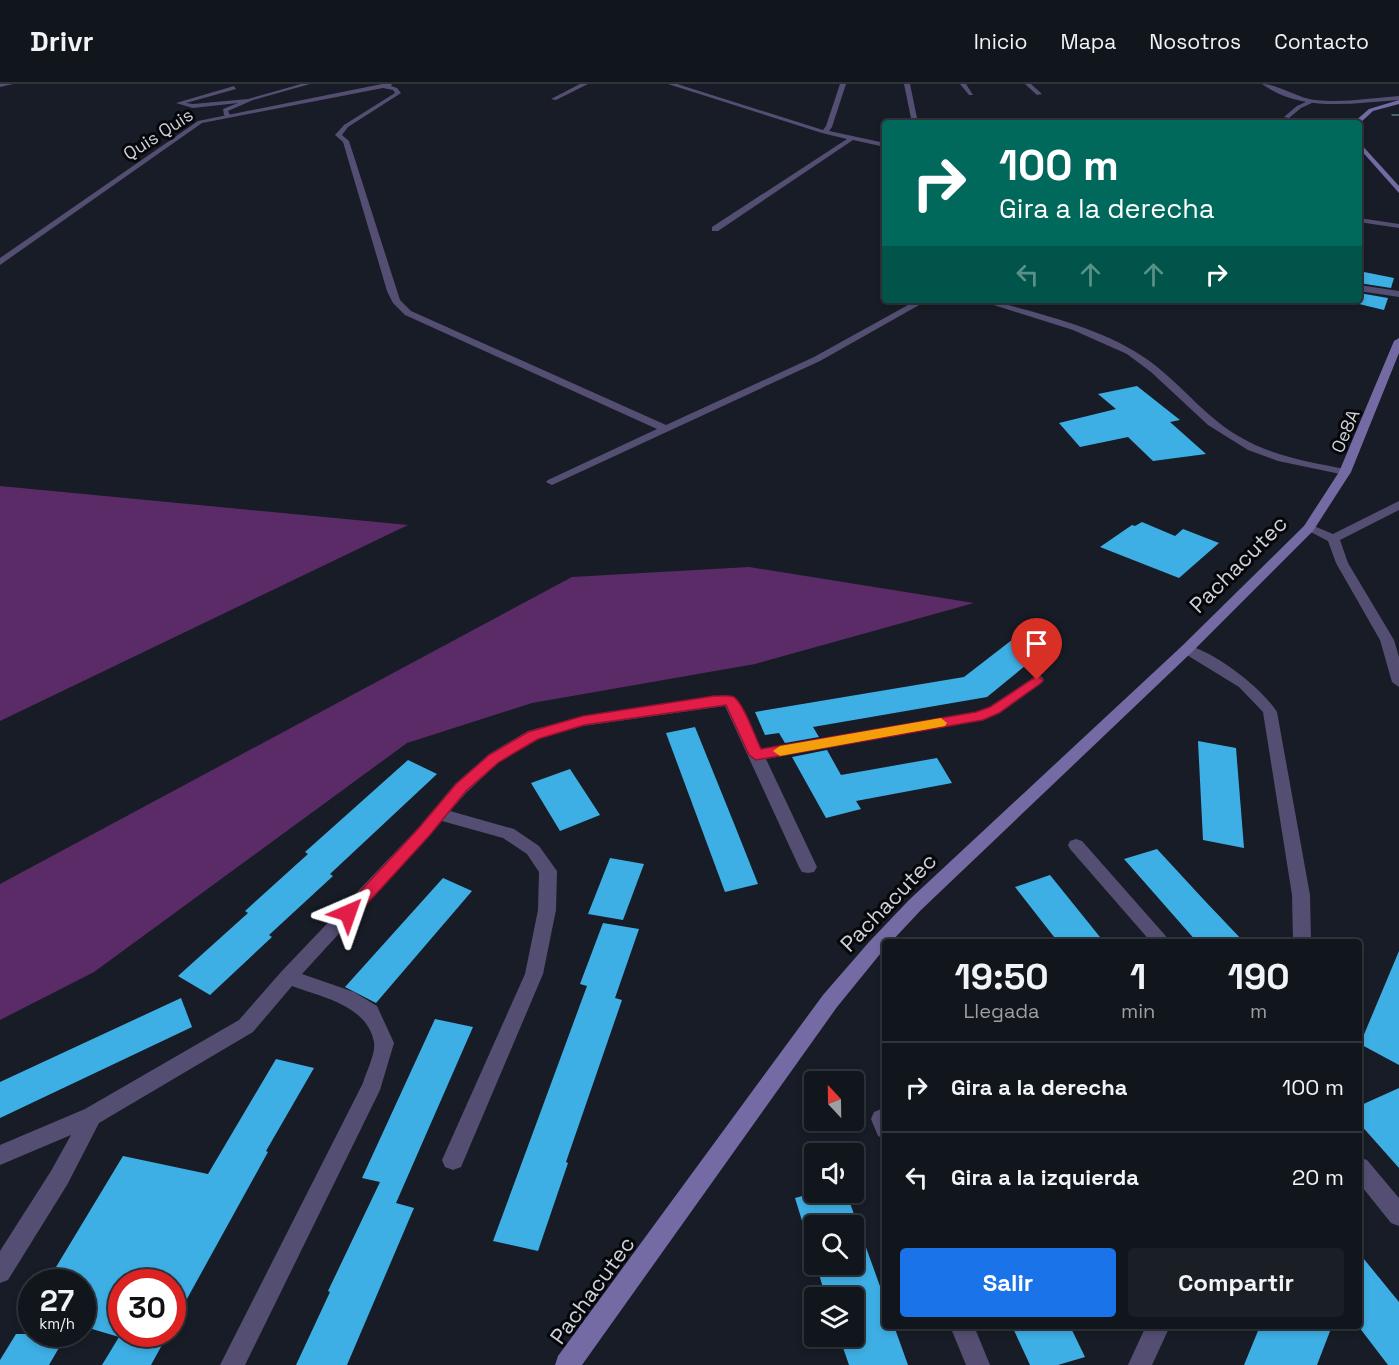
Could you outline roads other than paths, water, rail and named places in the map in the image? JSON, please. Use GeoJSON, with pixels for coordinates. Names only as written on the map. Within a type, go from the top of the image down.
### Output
{"type":"FeatureCollection","features":[{"type":"Feature","properties":{"kind":"street"},"geometry":{"type":"LineString","coordinates":[[0,85],[10,84]]}},
{"type":"Feature","properties":{"kind":"street","name":"Quis Quis"},"geometry":{"type":"LineString","coordinates":[[0,262],[192,127],[227,114],[394,84]]}},
{"type":"Feature","properties":{"kind":"street"},"geometry":{"type":"LineString","coordinates":[[554,99],[585,84]]}},
{"type":"Feature","properties":{"kind":"street"},"geometry":{"type":"LineString","coordinates":[[671,84],[824,132],[882,144]]}},
{"type":"Feature","properties":{"kind":"street"},"geometry":{"type":"LineString","coordinates":[[824,132],[829,127],[843,84]]}},
{"type":"Feature","properties":{"kind":"street"},"geometry":{"type":"LineString","coordinates":[[907,84],[914,120]]}},
{"type":"Feature","properties":{"kind":"street"},"geometry":{"type":"LineString","coordinates":[[963,84],[971,94]]}},
{"type":"Feature","properties":{"kind":"street"},"geometry":{"type":"LineString","coordinates":[[1028,84],[1039,94]]}},
{"type":"Feature","properties":{"kind":"street"},"geometry":{"type":"LineString","coordinates":[[1265,84],[1286,96],[1310,102],[1399,100]]}},
{"type":"Feature","properties":{"kind":"street"},"geometry":{"type":"LineString","coordinates":[[382,86],[395,89],[398,93],[346,126],[338,135],[346,141],[396,301],[408,313],[666,429]]}},
{"type":"Feature","properties":{"kind":"street"},"geometry":{"type":"LineString","coordinates":[[1358,120],[1371,110],[1399,100]]}},
{"type":"Feature","properties":{"kind":"street"},"geometry":{"type":"LineString","coordinates":[[715,229],[851,139]]}},
{"type":"Feature","properties":{"kind":"street"},"geometry":{"type":"LineString","coordinates":[[1362,147],[1395,183],[1399,191]]}},
{"type":"Feature","properties":{"kind":"street"},"geometry":{"type":"LineString","coordinates":[[1362,220],[1399,226]]}},
{"type":"Feature","properties":{"kind":"street"},"geometry":{"type":"LineString","coordinates":[[1362,288],[1399,294]]}},
{"type":"Feature","properties":{"kind":"street"},"geometry":{"type":"LineString","coordinates":[[552,482],[817,359],[919,303]]}},
{"type":"Feature","properties":{"kind":"street"},"geometry":{"type":"LineString","coordinates":[[992,303],[1098,336],[1130,352],[1170,383],[1225,433],[1258,450],[1345,472]]}},
{"type":"Feature","properties":{"kind":"street","name":"Oe8A"},"geometry":{"type":"LineString","coordinates":[[1309,528],[1345,472],[1399,341]]}},
{"type":"Feature","properties":{"kind":"street"},"geometry":{"type":"LineString","coordinates":[[1333,539],[1399,505]]}},
{"type":"Feature","properties":{"kind":"street"},"geometry":{"type":"LineString","coordinates":[[1309,528],[1333,539],[1342,563],[1386,640],[1399,682]]}},
{"type":"Feature","properties":{"kind":"street","name":"Pachacutec"},"geometry":{"type":"LineString","coordinates":[[883,939],[923,897],[1187,649],[1309,528]]}},
{"type":"Feature","properties":{"kind":"street"},"geometry":{"type":"LineString","coordinates":[[1187,649],[1250,688],[1262,699],[1270,712],[1301,896],[1302,939]]}},
{"type":"Feature","properties":{"kind":"street"},"geometry":{"type":"LineString","coordinates":[[756,755],[978,717],[995,710],[1037,680]]}},
{"type":"Feature","properties":{"kind":"street"},"geometry":{"type":"LineString","coordinates":[[0,1155],[92,1116],[246,1026],[461,788],[494,758],[533,735],[583,721],[714,701],[729,701],[735,708],[808,867]]}},
{"type":"Feature","properties":{"kind":"street"},"geometry":{"type":"LineString","coordinates":[[438,814],[508,833],[533,850],[548,871],[547,910],[534,974],[453,1160]]}},
{"type":"Feature","properties":{"kind":"street"},"geometry":{"type":"LineString","coordinates":[[1076,845],[1159,939]]}},
{"type":"Feature","properties":{"kind":"street","name":"Pachacutec"},"geometry":{"type":"LineString","coordinates":[[567,1365],[830,1001],[882,940]]}},
{"type":"Feature","properties":{"kind":"street"},"geometry":{"type":"LineString","coordinates":[[232,1365],[373,1084],[384,1043],[370,1012],[347,998],[288,977]]}},
{"type":"Feature","properties":{"kind":"street"},"geometry":{"type":"LineString","coordinates":[[0,1272],[59,1178],[92,1116]]}},
{"type":"Feature","properties":{"kind":"street"},"geometry":{"type":"LineString","coordinates":[[1362,1171],[1399,1215]]}},
{"type":"Feature","properties":{"kind":"street"},"geometry":{"type":"LineString","coordinates":[[963,1329],[978,1365]]}},
{"type":"Feature","properties":{"kind":"street"},"geometry":{"type":"LineString","coordinates":[[1140,1365],[1157,1329]]}},
{"type":"Feature","properties":{"kind":"lane"},"geometry":{"type":"LineString","coordinates":[[234,88],[179,103],[193,106],[249,100],[307,84]]}},
{"type":"Feature","properties":{"kind":"lane"},"geometry":{"type":"LineString","coordinates":[[227,114],[225,111],[249,100]]}},
{"type":"Feature","properties":{"kind":"lane"},"geometry":{"type":"LineString","coordinates":[[1287,117],[1299,107],[1310,102]]}},
{"type":"Feature","properties":{"kind":"waterway"},"geometry":{"type":"LineString","coordinates":[[1392,115],[1399,115]]}}]}
